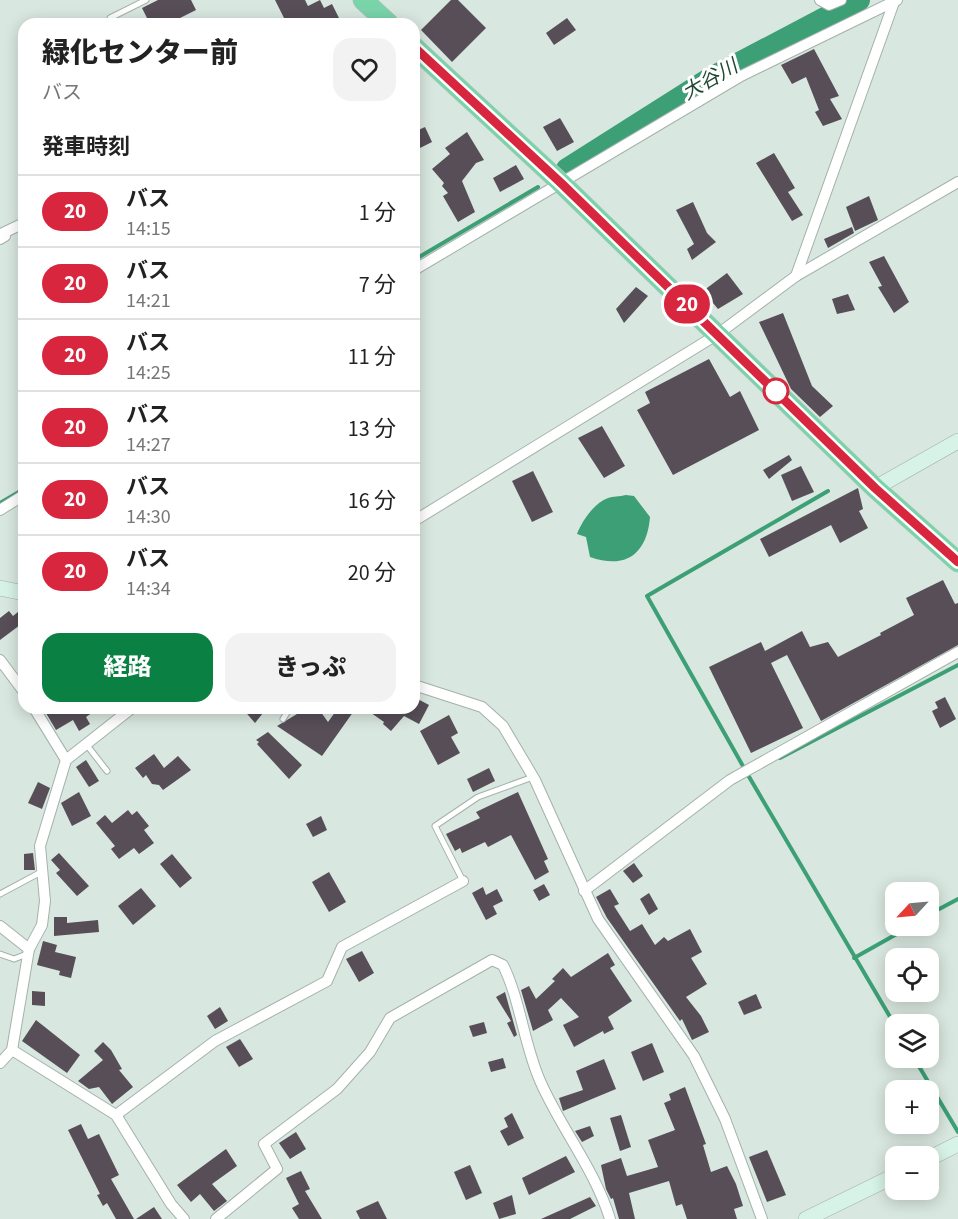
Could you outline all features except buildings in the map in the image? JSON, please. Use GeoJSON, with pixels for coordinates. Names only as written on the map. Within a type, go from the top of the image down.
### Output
{"type":"FeatureCollection","features":[{"type":"Feature","properties":{"kind":"highway"},"geometry":{"type":"LineString","coordinates":[[363,0],[382,18]]}},
{"type":"Feature","properties":{"kind":"highway"},"geometry":{"type":"LineString","coordinates":[[420,53],[561,183],[875,488],[958,562]]}},
{"type":"Feature","properties":{"kind":"main road"},"geometry":{"type":"LineString","coordinates":[[875,488],[958,441]]}},
{"type":"Feature","properties":{"kind":"main road"},"geometry":{"type":"LineString","coordinates":[[0,588],[18,592]]}},
{"type":"Feature","properties":{"kind":"main road"},"geometry":{"type":"LineString","coordinates":[[939,1154],[958,1144]]}},
{"type":"Feature","properties":{"kind":"main road"},"geometry":{"type":"LineString","coordinates":[[806,1219],[885,1180]]}},
{"type":"Feature","properties":{"kind":"street"},"geometry":{"type":"LineString","coordinates":[[820,0],[829,5],[841,0]]}},
{"type":"Feature","properties":{"kind":"street"},"geometry":{"type":"LineString","coordinates":[[420,266],[741,76],[895,0]]}},
{"type":"Feature","properties":{"kind":"street"},"geometry":{"type":"LineString","coordinates":[[796,276],[895,0]]}},
{"type":"Feature","properties":{"kind":"street"},"geometry":{"type":"LineString","coordinates":[[420,517],[718,334],[796,276],[958,182]]}},
{"type":"Feature","properties":{"kind":"street"},"geometry":{"type":"LineString","coordinates":[[0,239],[5,236],[3,234],[18,226]]}},
{"type":"Feature","properties":{"kind":"street"},"geometry":{"type":"LineString","coordinates":[[0,510],[18,499]]}},
{"type":"Feature","properties":{"kind":"street"},"geometry":{"type":"LineString","coordinates":[[584,891],[730,780],[958,652]]}},
{"type":"Feature","properties":{"kind":"street"},"geometry":{"type":"LineString","coordinates":[[0,660],[18,684]]}},
{"type":"Feature","properties":{"kind":"street"},"geometry":{"type":"LineString","coordinates":[[420,687],[482,707],[492,713],[503,726],[533,777],[584,891],[614,945],[694,1056],[725,1119],[762,1219]]}},
{"type":"Feature","properties":{"kind":"street"},"geometry":{"type":"LineString","coordinates":[[38,714],[66,760]]}},
{"type":"Feature","properties":{"kind":"street"},"geometry":{"type":"LineString","coordinates":[[0,1064],[12,1050],[29,951],[42,925],[45,901],[40,846],[66,760],[124,714]]}},
{"type":"Feature","properties":{"kind":"street"},"geometry":{"type":"LineString","coordinates":[[116,1115],[215,1041],[327,981],[342,947],[463,881]]}},
{"type":"Feature","properties":{"kind":"street"},"geometry":{"type":"LineString","coordinates":[[0,926],[29,951]]}},
{"type":"Feature","properties":{"kind":"street"},"geometry":{"type":"LineString","coordinates":[[216,1219],[277,1169],[264,1144],[337,1089],[370,1052],[390,1018],[492,960],[503,964],[540,1082],[601,1190],[610,1219]]}},
{"type":"Feature","properties":{"kind":"street"},"geometry":{"type":"LineString","coordinates":[[12,1050],[116,1115],[171,1204],[184,1219]]}},
{"type":"Feature","properties":{"kind":"lane"},"geometry":{"type":"LineString","coordinates":[[110,18],[146,0]]}},
{"type":"Feature","properties":{"kind":"lane"},"geometry":{"type":"LineString","coordinates":[[283,718],[286,714]]}},
{"type":"Feature","properties":{"kind":"lane"},"geometry":{"type":"LineString","coordinates":[[86,743],[107,771]]}},
{"type":"Feature","properties":{"kind":"lane"},"geometry":{"type":"LineString","coordinates":[[463,881],[435,826],[478,797],[533,777]]}},
{"type":"Feature","properties":{"kind":"lane"},"geometry":{"type":"LineString","coordinates":[[0,894],[43,871]]}},
{"type":"Feature","properties":{"kind":"lane"},"geometry":{"type":"LineString","coordinates":[[0,954],[14,958],[29,951]]}},
{"type":"Feature","properties":{"kind":"shaded area"},"geometry":{"type":"Polygon","coordinates":[[[626,495],[634,496],[650,517],[645,540],[633,555],[624,560],[603,560],[590,557],[586,537],[577,534],[582,524],[593,508],[603,500],[626,495]]]}},
{"type":"Feature","properties":{"kind":"waterway","name":"大谷川"},"geometry":{"type":"LineString","coordinates":[[567,169],[709,79],[859,0]]}},
{"type":"Feature","properties":{"kind":"waterway","name":"大谷川"},"geometry":{"type":"LineString","coordinates":[[420,256],[538,187]]}},
{"type":"Feature","properties":{"kind":"waterway"},"geometry":{"type":"LineString","coordinates":[[828,491],[647,596],[748,775],[888,1014]]}},
{"type":"Feature","properties":{"kind":"waterway","name":"大谷川"},"geometry":{"type":"LineString","coordinates":[[0,503],[18,492]]}},
{"type":"Feature","properties":{"kind":"waterway"},"geometry":{"type":"LineString","coordinates":[[780,758],[958,665]]}},
{"type":"Feature","properties":{"kind":"waterway"},"geometry":{"type":"LineString","coordinates":[[939,909],[958,899]]}},
{"type":"Feature","properties":{"kind":"waterway"},"geometry":{"type":"LineString","coordinates":[[854,958],[893,936]]}},
{"type":"Feature","properties":{"kind":"waterway"},"geometry":{"type":"LineString","coordinates":[[920,1068],[958,1132]]}},
{"type":"Feature","properties":{"kind":"bus line","name":"20"},"geometry":{"type":"LineString","coordinates":[[420,53],[561,183],[875,488],[958,562]]}}]}
